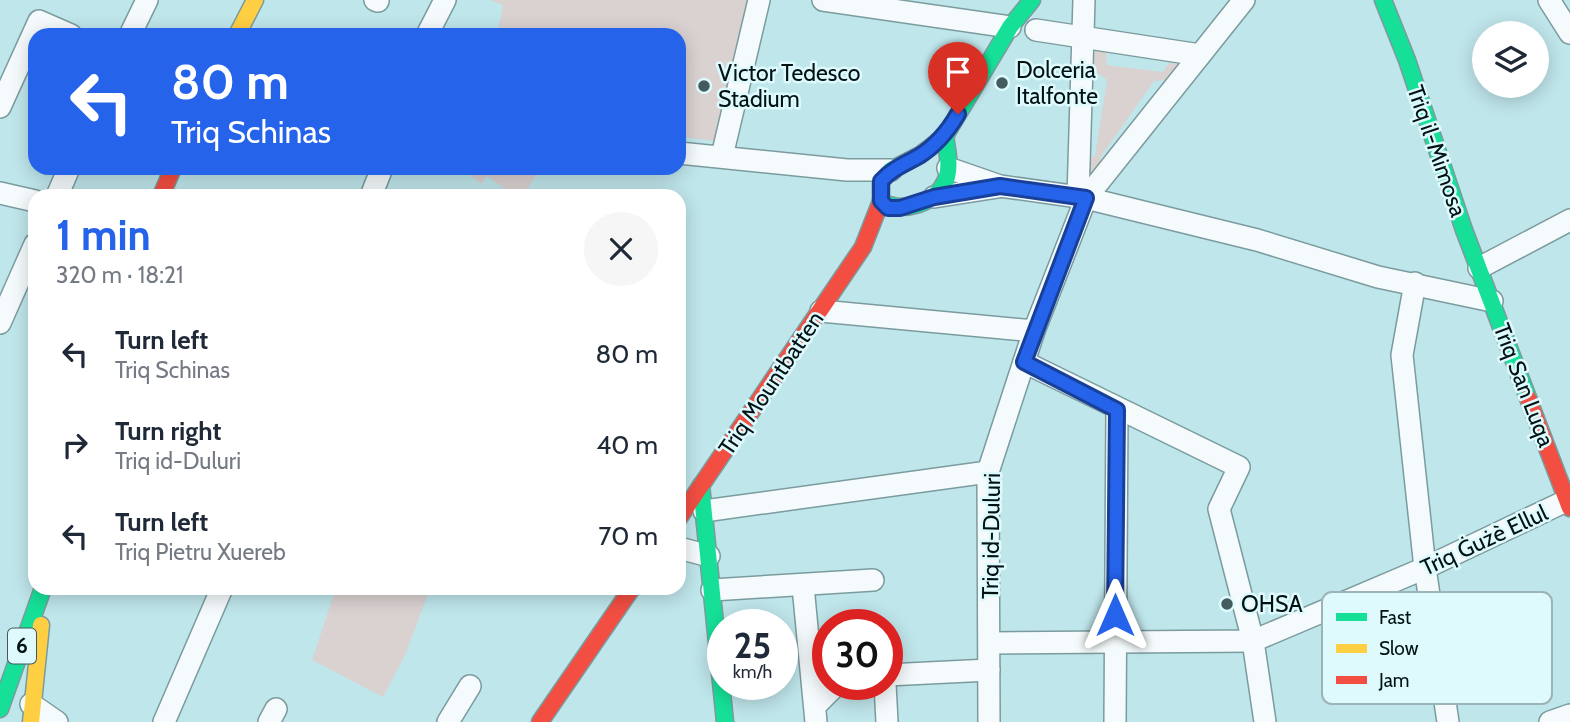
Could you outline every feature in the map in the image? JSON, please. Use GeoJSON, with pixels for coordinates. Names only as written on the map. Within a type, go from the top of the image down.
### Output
{"type":"FeatureCollection","features":[{"type":"Feature","properties":{"kind":"main road"},"geometry":{"type":"LineString","coordinates":[[241,28],[255,0]]}},
{"type":"Feature","properties":{"kind":"main road"},"geometry":{"type":"LineString","coordinates":[[945,135],[947,180],[934,197],[900,208],[888,208],[881,197],[881,181],[891,170],[920,155],[945,135],[1010,27],[1032,0]]}},
{"type":"Feature","properties":{"kind":"main road","name":"Triq il-Mimosa"},"geometry":{"type":"LineString","coordinates":[[1383,0],[1492,301]]}},
{"type":"Feature","properties":{"kind":"main road"},"geometry":{"type":"LineString","coordinates":[[920,155],[934,155],[948,168]]}},
{"type":"Feature","properties":{"kind":"main road","name":"Triq Mountbatten"},"geometry":{"type":"LineString","coordinates":[[863,247],[881,197]]}},
{"type":"Feature","properties":{"kind":"main road","name":"Triq Mountbatten"},"geometry":{"type":"LineString","coordinates":[[686,508],[863,247],[900,208]]}},
{"type":"Feature","properties":{"kind":"main road","name":"Triq San Luqa"},"geometry":{"type":"LineString","coordinates":[[1492,301],[1569,503]]}},
{"type":"Feature","properties":{"kind":"main road"},"geometry":{"type":"LineString","coordinates":[[701,485],[725,722]]}},
{"type":"Feature","properties":{"kind":"main road","name":"6"},"geometry":{"type":"LineString","coordinates":[[0,709],[42,595]]}},
{"type":"Feature","properties":{"kind":"main road"},"geometry":{"type":"LineString","coordinates":[[34,716],[44,595]]}},
{"type":"Feature","properties":{"kind":"main road"},"geometry":{"type":"LineString","coordinates":[[540,722],[627,595]]}},
{"type":"Feature","properties":{"kind":"main road","name":"6"},"geometry":{"type":"LineString","coordinates":[[10,722],[41,623]]}},
{"type":"Feature","properties":{"kind":"street"},"geometry":{"type":"LineString","coordinates":[[133,28],[147,0]]}},
{"type":"Feature","properties":{"kind":"street"},"geometry":{"type":"LineString","coordinates":[[430,28],[445,0]]}},
{"type":"Feature","properties":{"kind":"street"},"geometry":{"type":"LineString","coordinates":[[722,156],[759,0]]}},
{"type":"Feature","properties":{"kind":"street"},"geometry":{"type":"LineString","coordinates":[[822,0],[885,5],[1010,27]]}},
{"type":"Feature","properties":{"kind":"street"},"geometry":{"type":"LineString","coordinates":[[1082,198],[1084,0]]}},
{"type":"Feature","properties":{"kind":"street"},"geometry":{"type":"LineString","coordinates":[[1082,198],[1244,0]]}},
{"type":"Feature","properties":{"kind":"street"},"geometry":{"type":"LineString","coordinates":[[1549,0],[1570,33]]}},
{"type":"Feature","properties":{"kind":"street"},"geometry":{"type":"LineString","coordinates":[[36,28],[39,21],[55,28]]}},
{"type":"Feature","properties":{"kind":"street"},"geometry":{"type":"LineString","coordinates":[[1037,30],[1200,55]]}},
{"type":"Feature","properties":{"kind":"street"},"geometry":{"type":"LineString","coordinates":[[0,107],[28,45]]}},
{"type":"Feature","properties":{"kind":"street"},"geometry":{"type":"LineString","coordinates":[[686,153],[847,170],[891,170]]}},
{"type":"Feature","properties":{"kind":"street"},"geometry":{"type":"LineString","coordinates":[[948,168],[1000,186],[1082,198],[1257,240],[1378,277],[1492,301]]}},
{"type":"Feature","properties":{"kind":"street"},"geometry":{"type":"LineString","coordinates":[[847,170],[881,197]]}},
{"type":"Feature","properties":{"kind":"street"},"geometry":{"type":"LineString","coordinates":[[934,197],[1000,186]]}},
{"type":"Feature","properties":{"kind":"street"},"geometry":{"type":"LineString","coordinates":[[0,193],[28,199]]}},
{"type":"Feature","properties":{"kind":"street","name":"Triq id-Duluri"},"geometry":{"type":"LineString","coordinates":[[989,722],[991,643],[988,472],[1034,331],[1082,198]]}},
{"type":"Feature","properties":{"kind":"street"},"geometry":{"type":"LineString","coordinates":[[1479,268],[1570,220]]}},
{"type":"Feature","properties":{"kind":"street"},"geometry":{"type":"LineString","coordinates":[[0,323],[28,260]]}},
{"type":"Feature","properties":{"kind":"street"},"geometry":{"type":"LineString","coordinates":[[1415,283],[1402,355],[1429,592]]}},
{"type":"Feature","properties":{"kind":"street"},"geometry":{"type":"LineString","coordinates":[[821,311],[1034,331]]}},
{"type":"Feature","properties":{"kind":"street"},"geometry":{"type":"LineString","coordinates":[[1024,362],[1117,410],[1239,467],[1219,509],[1253,641],[1265,722]]}},
{"type":"Feature","properties":{"kind":"street"},"geometry":{"type":"LineString","coordinates":[[1115,722],[1117,410]]}},
{"type":"Feature","properties":{"kind":"street"},"geometry":{"type":"LineString","coordinates":[[704,511],[988,472]]}},
{"type":"Feature","properties":{"kind":"street","name":"Triq Ġużè Ellul"},"geometry":{"type":"LineString","coordinates":[[1368,592],[1569,503]]}},
{"type":"Feature","properties":{"kind":"street"},"geometry":{"type":"LineString","coordinates":[[686,550],[709,556]]}},
{"type":"Feature","properties":{"kind":"street"},"geometry":{"type":"LineString","coordinates":[[712,590],[873,580]]}},
{"type":"Feature","properties":{"kind":"street"},"geometry":{"type":"LineString","coordinates":[[803,586],[815,714]]}},
{"type":"Feature","properties":{"kind":"street"},"geometry":{"type":"LineString","coordinates":[[164,722],[219,595]]}},
{"type":"Feature","properties":{"kind":"street","name":"Triq Ġużè Ellul"},"geometry":{"type":"LineString","coordinates":[[991,643],[1253,641],[1322,612]]}},
{"type":"Feature","properties":{"kind":"street"},"geometry":{"type":"LineString","coordinates":[[903,674],[989,670]]}},
{"type":"Feature","properties":{"kind":"street"},"geometry":{"type":"LineString","coordinates":[[448,722],[470,686]]}},
{"type":"Feature","properties":{"kind":"street"},"geometry":{"type":"LineString","coordinates":[[886,700],[887,722]]}},
{"type":"Feature","properties":{"kind":"street"},"geometry":{"type":"LineString","coordinates":[[1445,704],[1448,722]]}},
{"type":"Feature","properties":{"kind":"street"},"geometry":{"type":"LineString","coordinates":[[1550,722],[1570,715]]}},
{"type":"Feature","properties":{"kind":"street"},"geometry":{"type":"LineString","coordinates":[[34,716],[57,722]]}},
{"type":"Feature","properties":{"kind":"shaded area","name":"Victor Tedesco Stadium"},"geometry":{"type":"Polygon","coordinates":[[[490,0],[747,0],[717,141],[686,138],[686,28],[498,28],[503,5],[490,0]]]}},
{"type":"Feature","properties":{"kind":"shaded area"},"geometry":{"type":"Polygon","coordinates":[[[1095,49],[1107,52],[1106,65],[1163,72],[1169,63],[1184,65],[1172,80],[1154,81],[1100,158],[1106,167],[1086,183],[1088,158],[1095,156],[1107,80],[1093,70],[1095,49]]]}},
{"type":"Feature","properties":{"kind":"shaded area"},"geometry":{"type":"Polygon","coordinates":[[[469,175],[536,175],[527,189],[505,189],[487,176],[481,184],[469,175]]]}},
{"type":"Feature","properties":{"kind":"shaded area"},"geometry":{"type":"Polygon","coordinates":[[[334,595],[427,595],[406,653],[383,697],[312,660],[334,595]]]}},
{"type":"Feature","properties":{"kind":"traffic: fast"},"geometry":{"type":"LineString","coordinates":[[945,136],[947,175],[935,195],[927,201],[908,206],[899,207],[881,201],[881,181],[891,170],[920,155],[945,136],[1010,27],[1032,0]]}},
{"type":"Feature","properties":{"kind":"traffic: fast"},"geometry":{"type":"LineString","coordinates":[[1383,0],[1407,60],[1464,230],[1528,398]]}},
{"type":"Feature","properties":{"kind":"traffic: fast"},"geometry":{"type":"LineString","coordinates":[[701,485],[725,722]]}},
{"type":"Feature","properties":{"kind":"traffic: fast"},"geometry":{"type":"LineString","coordinates":[[0,709],[41,595]]}},
{"type":"Feature","properties":{"kind":"traffic: slow"},"geometry":{"type":"LineString","coordinates":[[241,28],[255,0]]}},
{"type":"Feature","properties":{"kind":"traffic: slow"},"geometry":{"type":"LineString","coordinates":[[31,722],[41,625]]}},
{"type":"Feature","properties":{"kind":"traffic: jam"},"geometry":{"type":"LineString","coordinates":[[164,189],[170,175]]}},
{"type":"Feature","properties":{"kind":"traffic: jam"},"geometry":{"type":"LineString","coordinates":[[686,508],[863,247],[881,201]]}},
{"type":"Feature","properties":{"kind":"traffic: jam"},"geometry":{"type":"LineString","coordinates":[[1528,398],[1570,508]]}},
{"type":"Feature","properties":{"kind":"traffic: jam"},"geometry":{"type":"LineString","coordinates":[[540,722],[627,595]]}},
{"type":"Feature","properties":{"kind":"place","name":"Dolceria Italfonte"},"geometry":{"type":"Point","coordinates":[1002,83]}},
{"type":"Feature","properties":{"kind":"place","name":"Victor Tedesco Stadium"},"geometry":{"type":"Point","coordinates":[704,86]}},
{"type":"Feature","properties":{"kind":"place","name":"OHSA"},"geometry":{"type":"Point","coordinates":[1227,604]}},
{"type":"Feature","properties":{"kind":"route"},"geometry":{"type":"LineString","coordinates":[[958,114],[945,135],[920,155],[891,170],[881,181],[881,201],[888,208],[900,208],[934,197],[1000,186],[1086,198],[1024,362],[1117,410],[1115,615]]}}]}
